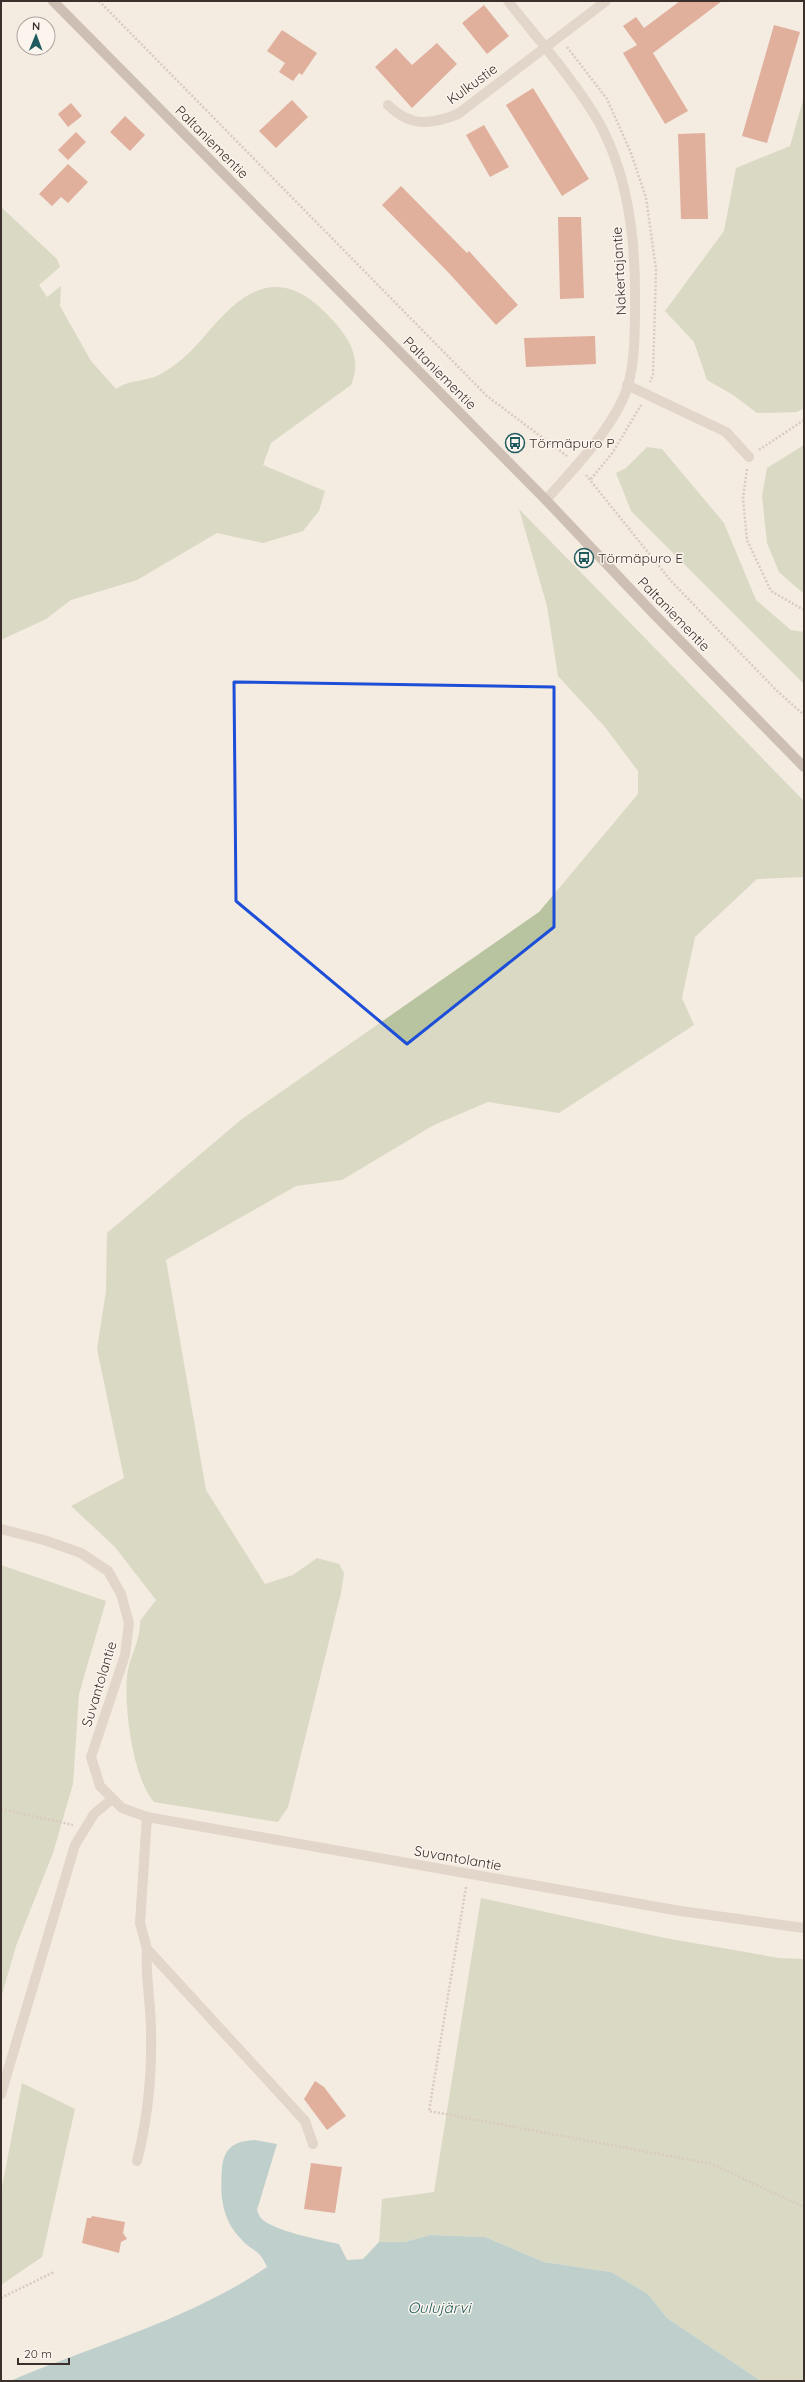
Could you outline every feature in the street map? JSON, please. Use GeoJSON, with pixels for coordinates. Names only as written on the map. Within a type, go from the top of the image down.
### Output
{"type":"FeatureCollection","features":[{"type":"Feature","properties":{"kind":"street","name":"Paltaniementie"},"geometry":{"type":"LineString","coordinates":[[53,1],[546,500],[653,613],[804,767]]}},
{"type":"Feature","properties":{"kind":"street","name":"Nakertajantie"},"geometry":{"type":"LineString","coordinates":[[508,1],[571,79],[595,115],[618,173],[630,216],[634,250],[635,317],[627,385],[623,398],[614,414],[577,465],[546,500]]}},
{"type":"Feature","properties":{"kind":"street","name":"Kulkustie"},"geometry":{"type":"LineString","coordinates":[[388,105],[415,122],[435,123],[458,114],[544,46],[560,37],[606,1]]}},
{"type":"Feature","properties":{"kind":"street"},"geometry":{"type":"LineString","coordinates":[[627,385],[726,432],[749,457]]}},
{"type":"Feature","properties":{"kind":"street","name":"Suvantolantie"},"geometry":{"type":"LineString","coordinates":[[1,1528],[44,1540],[81,1553],[108,1571],[121,1594],[129,1623],[125,1655],[91,1757],[100,1786],[122,1808],[147,1817],[680,1912],[804,1928]]}},
{"type":"Feature","properties":{"kind":"street"},"geometry":{"type":"LineString","coordinates":[[1,2094],[75,1845],[94,1814],[112,1799]]}},
{"type":"Feature","properties":{"kind":"street"},"geometry":{"type":"LineString","coordinates":[[137,2161],[144,2134],[150,2083],[151,2030],[146,1968],[147,1948],[140,1923],[147,1817]]}},
{"type":"Feature","properties":{"kind":"street"},"geometry":{"type":"LineString","coordinates":[[147,1948],[305,2121],[313,2144]]}},
{"type":"Feature","properties":{"kind":"path"},"geometry":{"type":"LineString","coordinates":[[99,1],[487,396],[577,465],[591,479],[671,581],[776,690],[804,715]]}},
{"type":"Feature","properties":{"kind":"path"},"geometry":{"type":"LineString","coordinates":[[804,420],[749,457],[743,498],[747,540],[771,591],[804,610]]}},
{"type":"Feature","properties":{"kind":"path"},"geometry":{"type":"LineString","coordinates":[[1,1809],[70,1824],[84,1830]]}},
{"type":"Feature","properties":{"kind":"path"},"geometry":{"type":"LineString","coordinates":[[468,1874],[429,2111],[712,2164],[804,2207]]}},
{"type":"Feature","properties":{"kind":"path"},"geometry":{"type":"LineString","coordinates":[[1,2298],[54,2272]]}},
{"type":"Feature","properties":{"kind":"highlighted area"},"geometry":{"type":"Polygon","coordinates":[[[234,682],[554,687],[554,927],[407,1044],[236,901],[234,682]]]}},
{"type":"Feature","properties":{"kind":"green space"},"geometry":{"type":"Polygon","coordinates":[[[804,97],[804,408],[797,412],[757,413],[733,395],[707,380],[694,342],[665,311],[724,231],[736,168],[790,146],[804,97]]]}},
{"type":"Feature","properties":{"kind":"green space"},"geometry":{"type":"Polygon","coordinates":[[[1,207],[57,259],[60,267],[39,285],[47,297],[61,286],[60,306],[91,361],[116,389],[128,383],[161,374],[181,361],[224,314],[247,296],[261,289],[275,287],[288,289],[301,294],[325,312],[337,325],[351,346],[355,361],[355,368],[351,385],[271,443],[263,465],[325,491],[319,511],[303,531],[263,543],[217,533],[137,580],[71,600],[46,619],[1,640],[1,207]]]}},
{"type":"Feature","properties":{"kind":"green space"},"geometry":{"type":"Polygon","coordinates":[[[804,445],[804,594],[779,572],[767,543],[762,496],[767,468],[804,445]]]}},
{"type":"Feature","properties":{"kind":"green space"},"geometry":{"type":"Polygon","coordinates":[[[647,447],[662,449],[724,523],[756,600],[791,630],[804,632],[804,684],[631,511],[616,473],[626,468],[647,447]]]}},
{"type":"Feature","properties":{"kind":"green space"},"geometry":{"type":"Polygon","coordinates":[[[519,509],[804,801],[804,877],[757,879],[695,937],[682,998],[694,1025],[559,1113],[488,1102],[434,1125],[342,1180],[296,1186],[166,1260],[206,1490],[265,1584],[293,1575],[317,1558],[339,1564],[344,1573],[341,1593],[288,1807],[278,1822],[154,1802],[140,1777],[135,1760],[129,1724],[126,1690],[128,1669],[139,1635],[140,1621],[156,1600],[115,1547],[71,1506],[124,1478],[97,1349],[106,1291],[107,1233],[242,1119],[539,912],[638,794],[638,771],[605,727],[558,676],[547,606],[519,509]]]}},
{"type":"Feature","properties":{"kind":"green space"},"geometry":{"type":"Polygon","coordinates":[[[1,1565],[106,1601],[79,1694],[73,1784],[53,1853],[16,1946],[1,1998],[1,1565]]]}},
{"type":"Feature","properties":{"kind":"green space"},"geometry":{"type":"Polygon","coordinates":[[[481,1898],[665,1938],[779,1958],[804,1959],[804,2381],[761,2381],[667,2318],[648,2294],[611,2272],[544,2262],[485,2237],[430,2235],[405,2242],[379,2242],[382,2199],[434,2192],[481,1898]]]}},
{"type":"Feature","properties":{"kind":"green space"},"geometry":{"type":"Polygon","coordinates":[[[22,2083],[75,2109],[42,2257],[1,2285],[1,2192],[22,2083]]]}},
{"type":"Feature","properties":{"kind":"water","name":"Oulujärvi"},"geometry":{"type":"Polygon","coordinates":[[[255,2140],[277,2144],[257,2210],[261,2218],[275,2227],[339,2244],[347,2260],[363,2259],[379,2242],[405,2242],[430,2235],[485,2237],[544,2262],[611,2272],[648,2294],[667,2318],[761,2381],[10,2381],[174,2317],[237,2286],[267,2267],[261,2256],[245,2243],[229,2223],[223,2206],[221,2188],[223,2161],[228,2150],[236,2144],[255,2140]]]}},
{"type":"Feature","properties":{"kind":"building"},"geometry":{"type":"Polygon","coordinates":[[[680,1],[722,1],[653,53],[688,111],[665,124],[623,53],[637,45],[623,26],[636,17],[644,28],[680,1]]]}},
{"type":"Feature","properties":{"kind":"building"},"geometry":{"type":"Polygon","coordinates":[[[484,5],[509,36],[487,54],[462,23],[484,5]]]}},
{"type":"Feature","properties":{"kind":"building"},"geometry":{"type":"Polygon","coordinates":[[[774,25],[800,32],[767,143],[742,136],[774,25]]]}},
{"type":"Feature","properties":{"kind":"building"},"geometry":{"type":"Polygon","coordinates":[[[282,30],[317,53],[302,75],[299,73],[293,81],[279,72],[285,63],[267,51],[282,30]]]}},
{"type":"Feature","properties":{"kind":"building"},"geometry":{"type":"Polygon","coordinates":[[[437,43],[457,64],[412,108],[375,67],[396,48],[412,65],[437,43]]]}},
{"type":"Feature","properties":{"kind":"building"},"geometry":{"type":"Polygon","coordinates":[[[533,88],[589,179],[562,196],[506,105],[533,88]]]}},
{"type":"Feature","properties":{"kind":"building"},"geometry":{"type":"Polygon","coordinates":[[[292,100],[308,117],[276,148],[259,131],[292,100]]]}},
{"type":"Feature","properties":{"kind":"building"},"geometry":{"type":"Polygon","coordinates":[[[71,103],[82,116],[68,127],[58,114],[71,103]]]}},
{"type":"Feature","properties":{"kind":"building"},"geometry":{"type":"Polygon","coordinates":[[[125,116],[145,135],[130,151],[110,132],[125,116]]]}},
{"type":"Feature","properties":{"kind":"building"},"geometry":{"type":"Polygon","coordinates":[[[484,125],[509,167],[490,177],[466,135],[484,125]]]}},
{"type":"Feature","properties":{"kind":"building"},"geometry":{"type":"Polygon","coordinates":[[[76,132],[86,142],[68,160],[58,150],[76,132]]]}},
{"type":"Feature","properties":{"kind":"building"},"geometry":{"type":"Polygon","coordinates":[[[705,133],[708,219],[681,219],[678,134],[705,133]]]}},
{"type":"Feature","properties":{"kind":"building"},"geometry":{"type":"Polygon","coordinates":[[[68,164],[88,182],[68,203],[61,197],[52,206],[39,194],[68,164]]]}},
{"type":"Feature","properties":{"kind":"building"},"geometry":{"type":"Polygon","coordinates":[[[401,186],[467,253],[469,251],[518,305],[496,325],[447,271],[382,205],[401,186]]]}},
{"type":"Feature","properties":{"kind":"building"},"geometry":{"type":"Polygon","coordinates":[[[558,217],[581,217],[584,298],[560,299],[558,217]]]}},
{"type":"Feature","properties":{"kind":"building"},"geometry":{"type":"Polygon","coordinates":[[[595,336],[596,364],[526,367],[524,338],[595,336]]]}},
{"type":"Feature","properties":{"kind":"building"},"geometry":{"type":"Polygon","coordinates":[[[315,2081],[324,2087],[346,2116],[327,2130],[304,2099],[315,2081]]]}},
{"type":"Feature","properties":{"kind":"building"},"geometry":{"type":"Polygon","coordinates":[[[311,2163],[342,2167],[335,2213],[304,2209],[311,2163]]]}},
{"type":"Feature","properties":{"kind":"building"},"geometry":{"type":"Polygon","coordinates":[[[92,2216],[125,2222],[123,2233],[127,2239],[121,2242],[119,2253],[82,2243],[87,2218],[91,2218],[92,2216]]]}},
{"type":"Feature","properties":{"kind":"place","name":"Törmäpuro P"},"geometry":{"type":"Point","coordinates":[515,443]}},
{"type":"Feature","properties":{"kind":"place","name":"Törmäpuro E"},"geometry":{"type":"Point","coordinates":[584,558]}}]}
